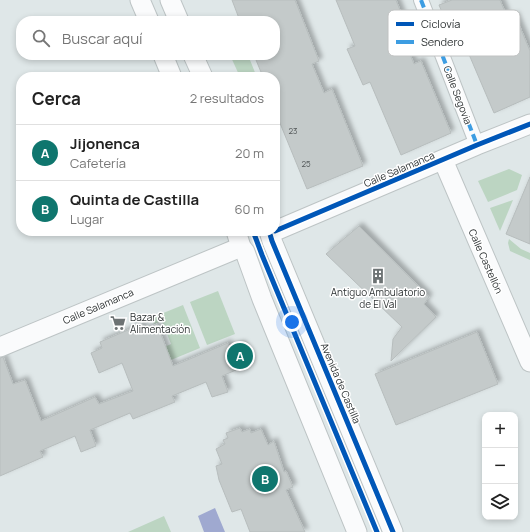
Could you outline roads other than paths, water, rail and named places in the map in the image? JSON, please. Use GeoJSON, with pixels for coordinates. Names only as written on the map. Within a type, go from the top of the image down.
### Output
{"type":"FeatureCollection","features":[{"type":"Feature","properties":{"kind":"street"},"geometry":{"type":"LineString","coordinates":[[140,0],[147,16]]}},
{"type":"Feature","properties":{"kind":"street"},"geometry":{"type":"LineString","coordinates":[[170,0],[177,16]]}},
{"type":"Feature","properties":{"kind":"street","name":"Calle Segovia"},"geometry":{"type":"LineString","coordinates":[[421,0],[425,10]]}},
{"type":"Feature","properties":{"kind":"street","name":"Calle Segovia"},"geometry":{"type":"LineString","coordinates":[[443,56],[477,145]]}},
{"type":"Feature","properties":{"kind":"street"},"geometry":{"type":"LineString","coordinates":[[165,60],[170,72]]}},
{"type":"Feature","properties":{"kind":"street"},"geometry":{"type":"LineString","coordinates":[[195,60],[201,72]]}},
{"type":"Feature","properties":{"kind":"street","name":"Calle Salamanca"},"geometry":{"type":"LineString","coordinates":[[280,230],[477,145],[530,124]]}},
{"type":"Feature","properties":{"kind":"street","name":"Calle Castellón"},"geometry":{"type":"LineString","coordinates":[[443,160],[530,362]]}},
{"type":"Feature","properties":{"kind":"street"},"geometry":{"type":"LineString","coordinates":[[240,240],[253,256],[262,255],[269,249],[271,236]]}},
{"type":"Feature","properties":{"kind":"street","name":"Avenida de Castilla"},"geometry":{"type":"LineString","coordinates":[[273,236],[393,532]]}},
{"type":"Feature","properties":{"kind":"street"},"geometry":{"type":"LineString","coordinates":[[240,240],[262,299],[357,532]]}},
{"type":"Feature","properties":{"kind":"street","name":"Calle Salamanca"},"geometry":{"type":"LineString","coordinates":[[0,347],[240,240]]}},
{"type":"Feature","properties":{"kind":"water"},"geometry":{"type":"Polygon","coordinates":[[[215,508],[225,532],[204,532],[198,516],[215,508]]]}},
{"type":"Feature","properties":{"kind":"place","name":"Antiguo Ambulatorio de El Val"},"geometry":{"type":"Point","coordinates":[378,276]}},
{"type":"Feature","properties":{"kind":"place","name":"Bazar & Alimentación"},"geometry":{"type":"Point","coordinates":[118,323]}},
{"type":"Feature","properties":{"kind":"place","name":"Jijonenca"},"geometry":{"type":"Point","coordinates":[240,356]}},
{"type":"Feature","properties":{"kind":"place","name":"Quinta de Castilla"},"geometry":{"type":"Point","coordinates":[265,479]}}]}
